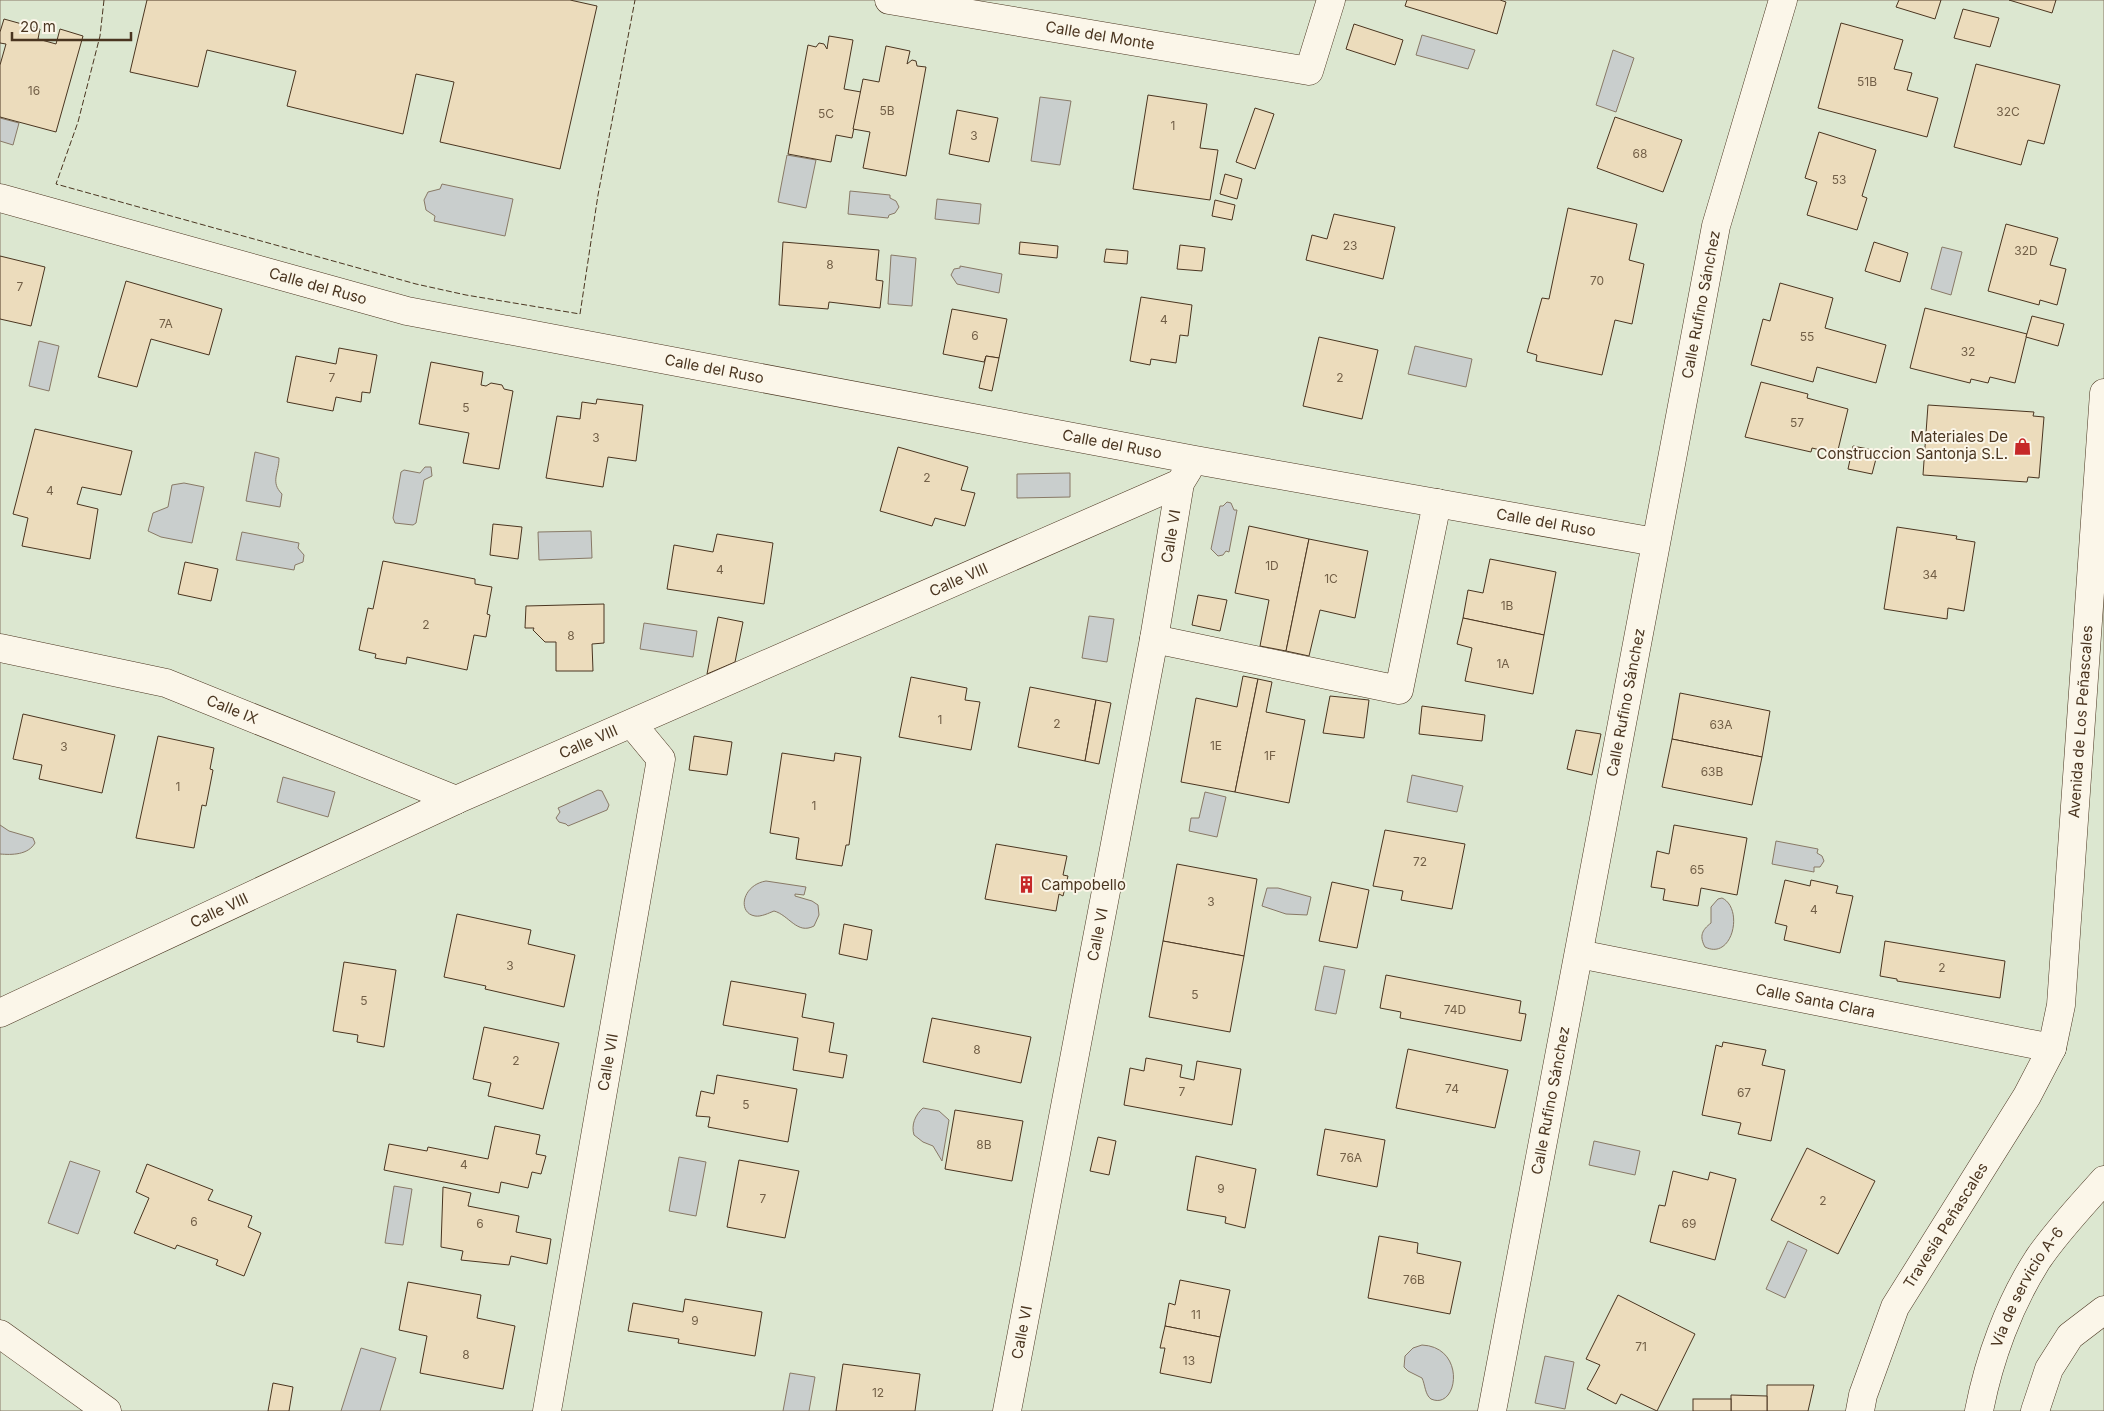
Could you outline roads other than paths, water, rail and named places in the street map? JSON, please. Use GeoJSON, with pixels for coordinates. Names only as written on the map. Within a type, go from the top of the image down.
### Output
{"type":"FeatureCollection","features":[{"type":"Feature","properties":{"kind":"street","name":"Calle del Monte"},"geometry":{"type":"LineString","coordinates":[[889,0],[1309,71],[1331,0]]}},
{"type":"Feature","properties":{"kind":"street","name":"Calle Rufino Sánchez"},"geometry":{"type":"LineString","coordinates":[[1492,1411],[1716,226],[1782,0]]}},
{"type":"Feature","properties":{"kind":"street","name":"Calle del Ruso"},"geometry":{"type":"LineString","coordinates":[[0,198],[406,311],[1195,460],[1655,542]]}},
{"type":"Feature","properties":{"kind":"street","name":"Avenida de Los Peñascales"},"geometry":{"type":"LineString","coordinates":[[2052,1048],[2061,1005],[2104,393]]}},
{"type":"Feature","properties":{"kind":"street","name":"Calle VI"},"geometry":{"type":"LineString","coordinates":[[1007,1411],[1154,640],[1180,483],[1195,460]]}},
{"type":"Feature","properties":{"kind":"street","name":"Calle VIII"},"geometry":{"type":"LineString","coordinates":[[0,1013],[456,800],[1180,483]]}},
{"type":"Feature","properties":{"kind":"street"},"geometry":{"type":"LineString","coordinates":[[1154,640],[1399,690],[1437,503]]}},
{"type":"Feature","properties":{"kind":"street","name":"Calle IX"},"geometry":{"type":"LineString","coordinates":[[0,648],[166,683],[456,800]]}},
{"type":"Feature","properties":{"kind":"street","name":"Calle VII"},"geometry":{"type":"LineString","coordinates":[[547,1411],[662,759],[632,724]]}},
{"type":"Feature","properties":{"kind":"street","name":"Calle Santa Clara"},"geometry":{"type":"LineString","coordinates":[[1579,954],[2052,1048]]}},
{"type":"Feature","properties":{"kind":"street","name":"Travesía Peñascales"},"geometry":{"type":"LineString","coordinates":[[1860,1411],[1863,1395],[1895,1307],[2028,1096],[2052,1048]]}},
{"type":"Feature","properties":{"kind":"street","name":"Vía de servicio A-6"},"geometry":{"type":"LineString","coordinates":[[1979,1411],[1985,1383],[2012,1306],[2038,1260],[2070,1217],[2104,1180]]}},
{"type":"Feature","properties":{"kind":"street"},"geometry":{"type":"LineString","coordinates":[[2035,1411],[2049,1369],[2070,1336],[2100,1312]]}},
{"type":"Feature","properties":{"kind":"street"},"geometry":{"type":"LineString","coordinates":[[0,1334],[107,1411]]}},
{"type":"Feature","properties":{"kind":"place","name":"Materiales De Construccion Santonja S.L."},"geometry":{"type":"Point","coordinates":[2022,446]}},
{"type":"Feature","properties":{"kind":"place","name":"Campobello"},"geometry":{"type":"Point","coordinates":[1027,885]}}]}
